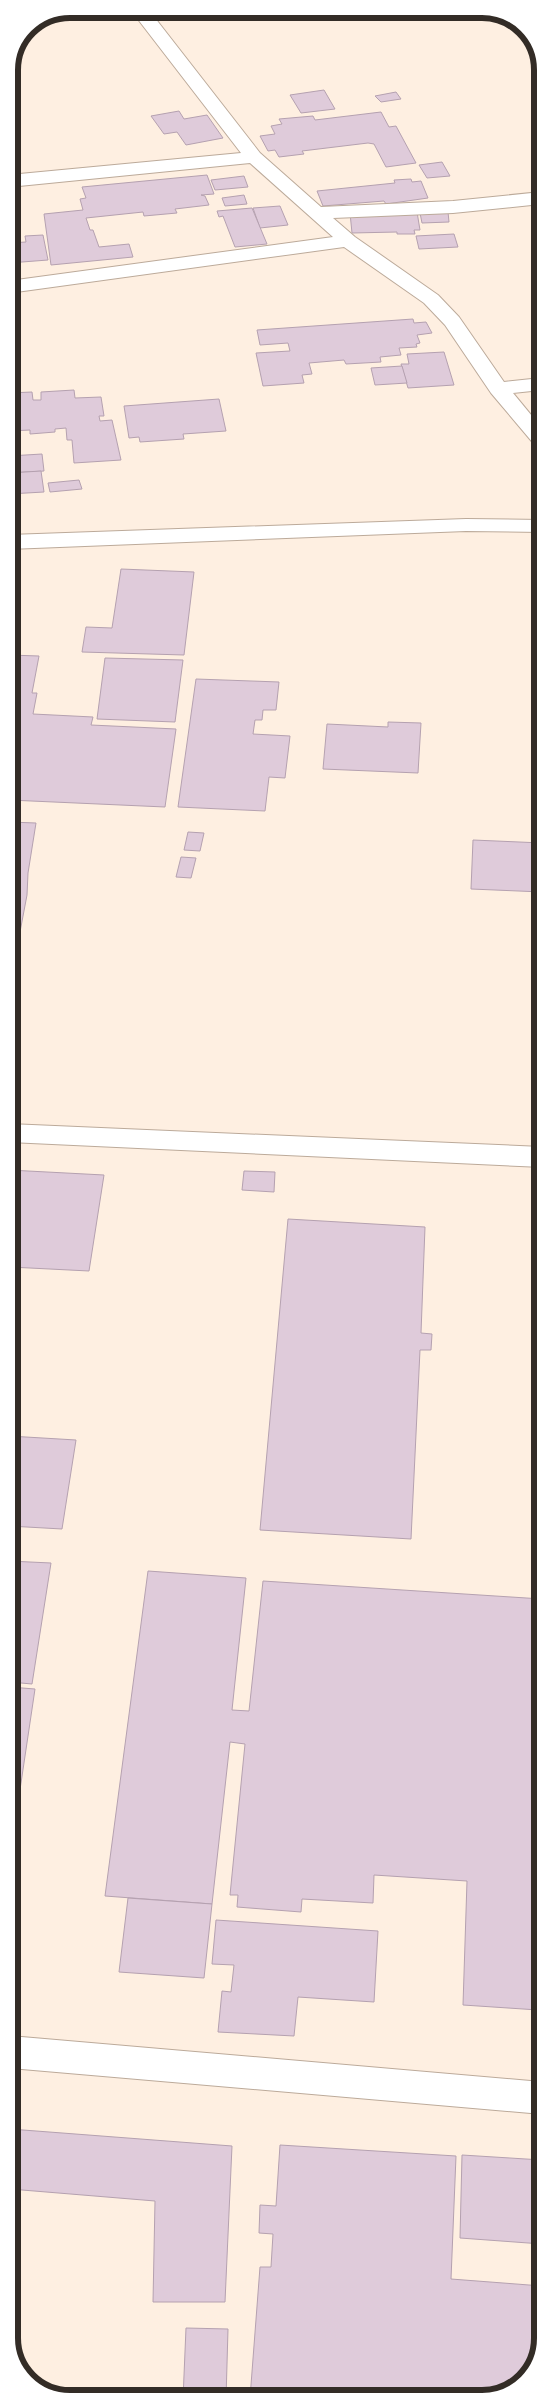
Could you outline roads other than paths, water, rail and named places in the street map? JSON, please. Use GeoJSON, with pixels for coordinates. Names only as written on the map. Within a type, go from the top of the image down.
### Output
{"type":"FeatureCollection","features":[{"type":"Feature","properties":{"kind":"street"},"geometry":{"type":"LineString","coordinates":[[146,18],[254,157],[348,241],[431,299],[452,321],[498,389],[534,432]]}},
{"type":"Feature","properties":{"kind":"street"},"geometry":{"type":"LineString","coordinates":[[18,180],[254,157]]}},
{"type":"Feature","properties":{"kind":"street"},"geometry":{"type":"LineString","coordinates":[[316,213],[453,208],[534,199]]}},
{"type":"Feature","properties":{"kind":"street"},"geometry":{"type":"LineString","coordinates":[[18,287],[348,241]]}},
{"type":"Feature","properties":{"kind":"street"},"geometry":{"type":"LineString","coordinates":[[498,389],[534,385]]}},
{"type":"Feature","properties":{"kind":"street"},"geometry":{"type":"LineString","coordinates":[[18,542],[466,525],[534,526]]}},
{"type":"Feature","properties":{"kind":"street"},"geometry":{"type":"LineString","coordinates":[[18,1132],[534,1157]]}},
{"type":"Feature","properties":{"kind":"street"},"geometry":{"type":"LineString","coordinates":[[18,2053],[534,2097]]}}]}
